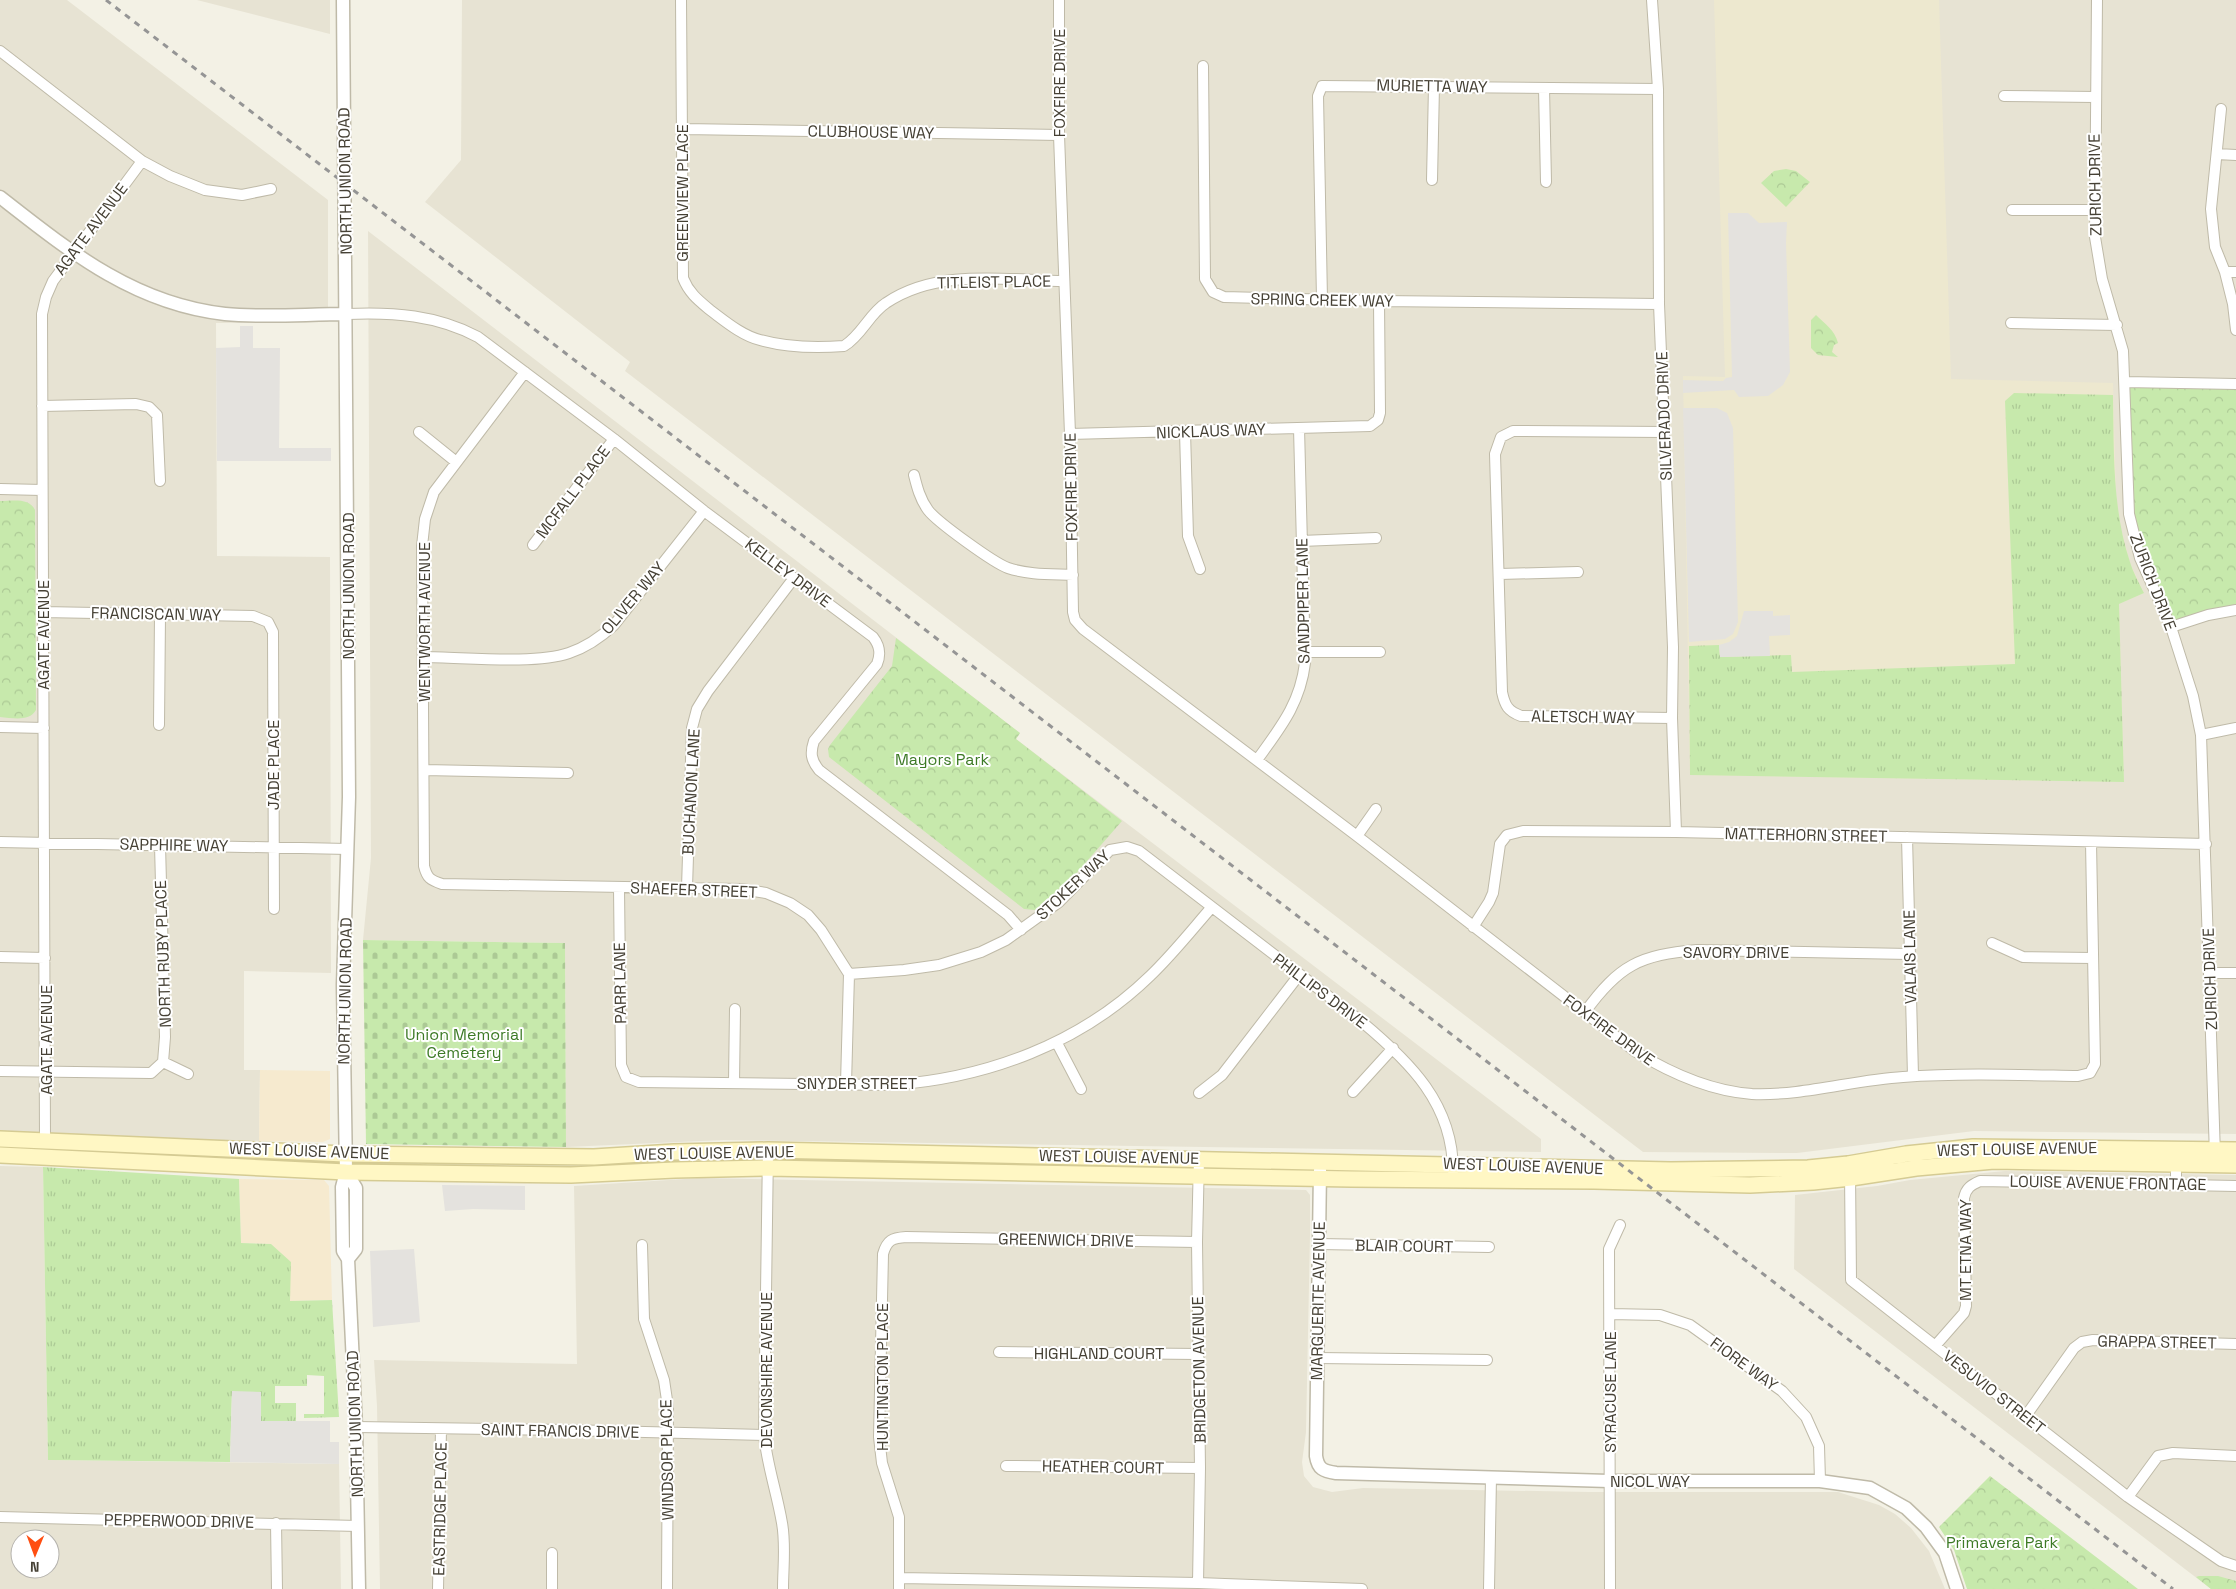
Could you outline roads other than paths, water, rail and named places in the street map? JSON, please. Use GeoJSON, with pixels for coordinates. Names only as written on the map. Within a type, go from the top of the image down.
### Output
{"type":"FeatureCollection","features":[{"type":"Feature","properties":{"kind":"main road","name":"WEST LOUISE AVENUE"},"geometry":{"type":"LineString","coordinates":[[0,1139],[45,1139],[345,1154],[594,1157],[674,1152],[768,1150],[1199,1158],[1671,1170],[1850,1171],[1916,1168],[1978,1162],[2176,1164],[2215,1157],[2236,1150]]}},
{"type":"Feature","properties":{"kind":"main road","name":"WEST LOUISE AVENUE"},"geometry":{"type":"LineString","coordinates":[[0,1155],[346,1172],[571,1176],[675,1170],[768,1168],[1750,1185],[1796,1184],[1850,1171],[1906,1154],[1973,1147],[2215,1157],[2236,1164]]}},
{"type":"Feature","properties":{"kind":"street","name":"NORTH UNION ROAD"},"geometry":{"type":"LineString","coordinates":[[343,0],[348,849],[343,985],[346,1172],[342,1188],[343,1250],[348,1259],[356,1428],[359,1589]]}},
{"type":"Feature","properties":{"kind":"street","name":"GREENVIEW PLACE"},"geometry":{"type":"LineString","coordinates":[[681,0],[683,129],[682,265],[687,288],[695,298],[743,332],[758,340],[777,344],[844,346],[852,341],[872,316]]}},
{"type":"Feature","properties":{"kind":"street","name":"FOXFIRE DRIVE"},"geometry":{"type":"LineString","coordinates":[[1059,0],[1059,135],[1070,434],[1073,612],[1083,629],[1357,836],[1636,1052],[1662,1068],[1698,1083],[1733,1092],[1770,1093],[1880,1078],[1970,1075],[2078,1076],[2090,1073],[2095,1064],[2093,958]]}},
{"type":"Feature","properties":{"kind":"street","name":"SILVERADO DRIVE"},"geometry":{"type":"LineString","coordinates":[[1652,0],[1658,89],[1659,304],[1673,647],[1672,718],[1676,832]]}},
{"type":"Feature","properties":{"kind":"street","name":"ZURICH DRIVE"},"geometry":{"type":"LineString","coordinates":[[2097,0],[2095,237],[2102,279],[2117,325],[2123,351],[2129,514],[2140,558],[2170,627],[2194,696],[2201,734],[2215,1157]]}},
{"type":"Feature","properties":{"kind":"street"},"geometry":{"type":"LineString","coordinates":[[0,51],[142,162],[205,190],[242,195],[271,189]]}},
{"type":"Feature","properties":{"kind":"street","name":"SPRING CREEK WAY"},"geometry":{"type":"LineString","coordinates":[[1203,66],[1205,279],[1212,292],[1224,297],[1379,301],[1659,304]]}},
{"type":"Feature","properties":{"kind":"street","name":"MURIETTA WAY"},"geometry":{"type":"LineString","coordinates":[[1322,299],[1318,90],[1322,86],[1658,89]]}},
{"type":"Feature","properties":{"kind":"street"},"geometry":{"type":"LineString","coordinates":[[1432,180],[1434,86]]}},
{"type":"Feature","properties":{"kind":"street"},"geometry":{"type":"LineString","coordinates":[[1544,88],[1546,182]]}},
{"type":"Feature","properties":{"kind":"street"},"geometry":{"type":"LineString","coordinates":[[2004,96],[2095,96]]}},
{"type":"Feature","properties":{"kind":"street"},"geometry":{"type":"LineString","coordinates":[[2221,109],[2211,209],[2215,247],[2225,272],[2233,304],[2236,330]]}},
{"type":"Feature","properties":{"kind":"street","name":"CLUBHOUSE WAY"},"geometry":{"type":"LineString","coordinates":[[683,129],[1059,135]]}},
{"type":"Feature","properties":{"kind":"street"},"geometry":{"type":"LineString","coordinates":[[2217,154],[2236,155]]}},
{"type":"Feature","properties":{"kind":"street","name":"AGATE AVENUE"},"geometry":{"type":"LineString","coordinates":[[45,1139],[42,334],[46,297],[53,281],[142,162]]}},
{"type":"Feature","properties":{"kind":"street"},"geometry":{"type":"LineString","coordinates":[[0,197],[73,254],[140,292],[183,306],[245,315],[346,314]]}},
{"type":"Feature","properties":{"kind":"street"},"geometry":{"type":"LineString","coordinates":[[2012,210],[2094,210]]}},
{"type":"Feature","properties":{"kind":"street"},"geometry":{"type":"LineString","coordinates":[[2225,272],[2236,272]]}},
{"type":"Feature","properties":{"kind":"street","name":"TITLEIST PLACE"},"geometry":{"type":"LineString","coordinates":[[872,316],[887,302],[912,289],[936,282],[972,279],[1064,281]]}},
{"type":"Feature","properties":{"kind":"street","name":"NICKLAUS WAY"},"geometry":{"type":"LineString","coordinates":[[1070,434],[1353,428],[1370,426],[1378,420],[1380,413],[1379,301]]}},
{"type":"Feature","properties":{"kind":"street","name":"KELLEY DRIVE"},"geometry":{"type":"LineString","coordinates":[[346,314],[405,314],[435,320],[460,328],[478,337],[614,439],[704,511],[873,637],[878,644],[880,654],[877,664],[814,741],[811,751],[814,764],[819,770],[1008,915],[1021,930]]}},
{"type":"Feature","properties":{"kind":"street"},"geometry":{"type":"LineString","coordinates":[[2010,323],[2117,325]]}},
{"type":"Feature","properties":{"kind":"street","name":"WENTWORTH AVENUE"},"geometry":{"type":"LineString","coordinates":[[452,884],[442,884],[430,880],[426,876],[424,866],[422,546],[424,519],[434,492],[455,461],[525,372]]}},
{"type":"Feature","properties":{"kind":"street"},"geometry":{"type":"LineString","coordinates":[[2125,382],[2236,384]]}},
{"type":"Feature","properties":{"kind":"street"},"geometry":{"type":"LineString","coordinates":[[42,406],[136,404],[149,408],[157,415],[160,481]]}},
{"type":"Feature","properties":{"kind":"street","name":"SANDPIPER LANE"},"geometry":{"type":"LineString","coordinates":[[1257,760],[1285,721],[1296,701],[1302,684],[1305,652],[1299,428]]}},
{"type":"Feature","properties":{"kind":"street"},"geometry":{"type":"LineString","coordinates":[[1578,572],[1500,574],[1495,454],[1501,437],[1513,431],[1664,432]]}},
{"type":"Feature","properties":{"kind":"street"},"geometry":{"type":"LineString","coordinates":[[419,432],[455,461]]}},
{"type":"Feature","properties":{"kind":"street"},"geometry":{"type":"LineString","coordinates":[[1185,432],[1188,536],[1200,569]]}},
{"type":"Feature","properties":{"kind":"street","name":"MCFALL PLACE"},"geometry":{"type":"LineString","coordinates":[[533,545],[614,439]]}},
{"type":"Feature","properties":{"kind":"street"},"geometry":{"type":"LineString","coordinates":[[914,475],[921,499],[930,512],[991,560],[1008,568],[1027,573],[1073,575]]}},
{"type":"Feature","properties":{"kind":"street"},"geometry":{"type":"LineString","coordinates":[[0,489],[42,490]]}},
{"type":"Feature","properties":{"kind":"street","name":"OLIVER WAY"},"geometry":{"type":"LineString","coordinates":[[424,656],[546,658],[568,654],[584,647],[601,637],[614,625],[704,511]]}},
{"type":"Feature","properties":{"kind":"street"},"geometry":{"type":"LineString","coordinates":[[1301,541],[1376,538]]}},
{"type":"Feature","properties":{"kind":"street","name":"ALETSCH WAY"},"geometry":{"type":"LineString","coordinates":[[1500,574],[1502,668],[1505,706],[1513,713],[1521,716],[1672,718]]}},
{"type":"Feature","properties":{"kind":"street","name":"BUCHANON LANE"},"geometry":{"type":"LineString","coordinates":[[687,888],[692,728],[697,709],[708,690],[794,578]]}},
{"type":"Feature","properties":{"kind":"street"},"geometry":{"type":"LineString","coordinates":[[2170,627],[2208,615],[2236,610]]}},
{"type":"Feature","properties":{"kind":"street","name":"FRANCISCAN WAY"},"geometry":{"type":"LineString","coordinates":[[43,612],[253,616],[268,622]]}},
{"type":"Feature","properties":{"kind":"street"},"geometry":{"type":"LineString","coordinates":[[159,726],[160,615]]}},
{"type":"Feature","properties":{"kind":"street","name":"JADE PLACE"},"geometry":{"type":"LineString","coordinates":[[268,622],[272,632],[274,908]]}},
{"type":"Feature","properties":{"kind":"street"},"geometry":{"type":"LineString","coordinates":[[1305,652],[1380,652]]}},
{"type":"Feature","properties":{"kind":"street"},"geometry":{"type":"LineString","coordinates":[[0,727],[44,728]]}},
{"type":"Feature","properties":{"kind":"street"},"geometry":{"type":"LineString","coordinates":[[2201,734],[2236,728]]}},
{"type":"Feature","properties":{"kind":"street"},"geometry":{"type":"LineString","coordinates":[[424,770],[568,773]]}},
{"type":"Feature","properties":{"kind":"street"},"geometry":{"type":"LineString","coordinates":[[1357,836],[1376,809]]}},
{"type":"Feature","properties":{"kind":"street","name":"MATTERHORN STREET"},"geometry":{"type":"LineString","coordinates":[[1473,927],[1493,893],[1500,844],[1507,835],[1523,832],[1676,832],[2206,844]]}},
{"type":"Feature","properties":{"kind":"street","name":"VALAIS LANE"},"geometry":{"type":"LineString","coordinates":[[1907,837],[1913,1076]]}},
{"type":"Feature","properties":{"kind":"street","name":"SAPPHIRE WAY"},"geometry":{"type":"LineString","coordinates":[[0,842],[348,849]]}},
{"type":"Feature","properties":{"kind":"street"},"geometry":{"type":"LineString","coordinates":[[1992,943],[2023,957],[2093,958],[2091,842]]}},
{"type":"Feature","properties":{"kind":"street","name":"NORTH RUBY PLACE"},"geometry":{"type":"LineString","coordinates":[[160,845],[165,1037],[163,1062]]}},
{"type":"Feature","properties":{"kind":"street","name":"STOKER WAY"},"geometry":{"type":"LineString","coordinates":[[849,974],[939,965],[981,952],[1021,930],[1059,902],[1081,882],[1110,850],[1127,847]]}},
{"type":"Feature","properties":{"kind":"street","name":"PHILLIPS DRIVE"},"geometry":{"type":"LineString","coordinates":[[1127,847],[1139,851],[1393,1048],[1422,1080],[1436,1103],[1450,1139],[1453,1180]]}},
{"type":"Feature","properties":{"kind":"street","name":"SHAEFER STREET"},"geometry":{"type":"LineString","coordinates":[[452,884],[741,889],[766,893],[790,903],[808,915],[821,930],[849,974]]}},
{"type":"Feature","properties":{"kind":"street","name":"PARR LANE"},"geometry":{"type":"LineString","coordinates":[[619,888],[621,1065],[626,1077]]}},
{"type":"Feature","properties":{"kind":"street","name":"SNYDER STREET"},"geometry":{"type":"LineString","coordinates":[[626,1077],[639,1082],[892,1085],[925,1083],[970,1074],[1006,1063],[1057,1043],[1109,1010],[1148,978],[1211,908]]}},
{"type":"Feature","properties":{"kind":"street","name":"SAVORY DRIVE"},"geometry":{"type":"LineString","coordinates":[[1585,1012],[1601,990],[1630,965],[1646,958],[1669,953],[1697,950],[1909,954]]}},
{"type":"Feature","properties":{"kind":"street"},"geometry":{"type":"LineString","coordinates":[[0,958],[45,958]]}},
{"type":"Feature","properties":{"kind":"street"},"geometry":{"type":"LineString","coordinates":[[2210,973],[2236,973]]}},
{"type":"Feature","properties":{"kind":"street"},"geometry":{"type":"LineString","coordinates":[[846,1084],[849,974]]}},
{"type":"Feature","properties":{"kind":"street"},"geometry":{"type":"LineString","coordinates":[[1199,1093],[1222,1075],[1299,975]]}},
{"type":"Feature","properties":{"kind":"street"},"geometry":{"type":"LineString","coordinates":[[734,1083],[735,1008]]}},
{"type":"Feature","properties":{"kind":"street"},"geometry":{"type":"LineString","coordinates":[[1057,1043],[1081,1089]]}},
{"type":"Feature","properties":{"kind":"street"},"geometry":{"type":"LineString","coordinates":[[1353,1092],[1393,1048]]}},
{"type":"Feature","properties":{"kind":"street"},"geometry":{"type":"LineString","coordinates":[[0,1071],[150,1073],[163,1062],[188,1074]]}},
{"type":"Feature","properties":{"kind":"street","name":"DEVONSHIRE AVENUE"},"geometry":{"type":"LineString","coordinates":[[768,1150],[764,1435],[766,1457],[782,1522],[784,1543],[783,1589]]}},
{"type":"Feature","properties":{"kind":"street","name":"BRIDGETON AVENUE"},"geometry":{"type":"LineString","coordinates":[[1198,1583],[1200,1468],[1197,1242],[1199,1158]]}},
{"type":"Feature","properties":{"kind":"street","name":"MARGUERITE AVENUE"},"geometry":{"type":"LineString","coordinates":[[1316,1442],[1320,1161]]}},
{"type":"Feature","properties":{"kind":"street"},"geometry":{"type":"LineString","coordinates":[[2176,1164],[2176,1185]]}},
{"type":"Feature","properties":{"kind":"street","name":"VESUVIO STREET"},"geometry":{"type":"LineString","coordinates":[[1850,1171],[1850,1280],[2128,1497],[2221,1561],[2236,1566]]}},
{"type":"Feature","properties":{"kind":"street","name":"LOUISE AVENUE FRONTAGE"},"geometry":{"type":"LineString","coordinates":[[1980,1181],[2236,1186]]}},
{"type":"Feature","properties":{"kind":"street","name":"MT ETNA WAY"},"geometry":{"type":"LineString","coordinates":[[1934,1346],[1964,1313],[1966,1306],[1964,1198],[1965,1192],[1970,1186],[1980,1181]]}},
{"type":"Feature","properties":{"kind":"street","name":"SYRACUSE LANE"},"geometry":{"type":"LineString","coordinates":[[1610,1589],[1609,1249],[1620,1225]]}},
{"type":"Feature","properties":{"kind":"street","name":"GREENWICH DRIVE"},"geometry":{"type":"LineString","coordinates":[[935,1237],[1197,1242]]}},
{"type":"Feature","properties":{"kind":"street","name":"HUNTINGTON PLACE"},"geometry":{"type":"LineString","coordinates":[[899,1589],[899,1517],[882,1463],[879,1437],[883,1254],[886,1244],[893,1238],[935,1237]]}},
{"type":"Feature","properties":{"kind":"street","name":"BLAIR COURT"},"geometry":{"type":"LineString","coordinates":[[1319,1244],[1489,1247]]}},
{"type":"Feature","properties":{"kind":"street","name":"WINDSOR PLACE"},"geometry":{"type":"LineString","coordinates":[[642,1245],[644,1319],[664,1380],[669,1433],[667,1589]]}},
{"type":"Feature","properties":{"kind":"street","name":"FIORE WAY"},"geometry":{"type":"LineString","coordinates":[[1610,1314],[1660,1315],[1690,1325],[1782,1391],[1806,1417],[1819,1446],[1820,1481]]}},
{"type":"Feature","properties":{"kind":"street","name":"GRAPPA STREET"},"geometry":{"type":"LineString","coordinates":[[2025,1417],[2074,1348],[2082,1342],[2108,1340],[2236,1344]]}},
{"type":"Feature","properties":{"kind":"street","name":"HIGHLAND COURT"},"geometry":{"type":"LineString","coordinates":[[999,1352],[1199,1354]]}},
{"type":"Feature","properties":{"kind":"street"},"geometry":{"type":"LineString","coordinates":[[1317,1358],[1487,1360]]}},
{"type":"Feature","properties":{"kind":"street","name":"SAINT FRANCIS DRIVE"},"geometry":{"type":"LineString","coordinates":[[356,1428],[764,1435]]}},
{"type":"Feature","properties":{"kind":"street","name":"EASTRIDGE PLACE"},"geometry":{"type":"LineString","coordinates":[[438,1589],[441,1429]]}},
{"type":"Feature","properties":{"kind":"street","name":"NICOL WAY"},"geometry":{"type":"LineString","coordinates":[[1316,1442],[1318,1466],[1324,1471],[1609,1481],[1820,1481],[1870,1488],[1906,1508],[1926,1527],[1945,1553],[1957,1589]]}},
{"type":"Feature","properties":{"kind":"street"},"geometry":{"type":"LineString","coordinates":[[2128,1497],[2158,1456],[2173,1453],[2236,1456]]}},
{"type":"Feature","properties":{"kind":"street","name":"HEATHER COURT"},"geometry":{"type":"LineString","coordinates":[[1006,1466],[1200,1468]]}},
{"type":"Feature","properties":{"kind":"street"},"geometry":{"type":"LineString","coordinates":[[1489,1589],[1491,1477]]}},
{"type":"Feature","properties":{"kind":"street","name":"PEPPERWOOD DRIVE"},"geometry":{"type":"LineString","coordinates":[[0,1517],[358,1526]]}},
{"type":"Feature","properties":{"kind":"street"},"geometry":{"type":"LineString","coordinates":[[276,1523],[277,1589]]}},
{"type":"Feature","properties":{"kind":"street"},"geometry":{"type":"LineString","coordinates":[[552,1553],[552,1589]]}},
{"type":"Feature","properties":{"kind":"street"},"geometry":{"type":"LineString","coordinates":[[899,1578],[1011,1584],[1198,1583],[1317,1589],[1362,1589]]}},
{"type":"Feature","properties":{"kind":"railway"},"geometry":{"type":"LineString","coordinates":[[106,0],[2173,1589]]}},
{"type":"Feature","properties":{"kind":"park label","name":"Mayors Park"},"geometry":{"type":"Point","coordinates":[942,759]}},
{"type":"Feature","properties":{"kind":"park label","name":"Union Memorial Cemetery"},"geometry":{"type":"Point","coordinates":[464,1043]}},
{"type":"Feature","properties":{"kind":"park label","name":"Primavera Park"},"geometry":{"type":"Point","coordinates":[2002,1542]}}]}
